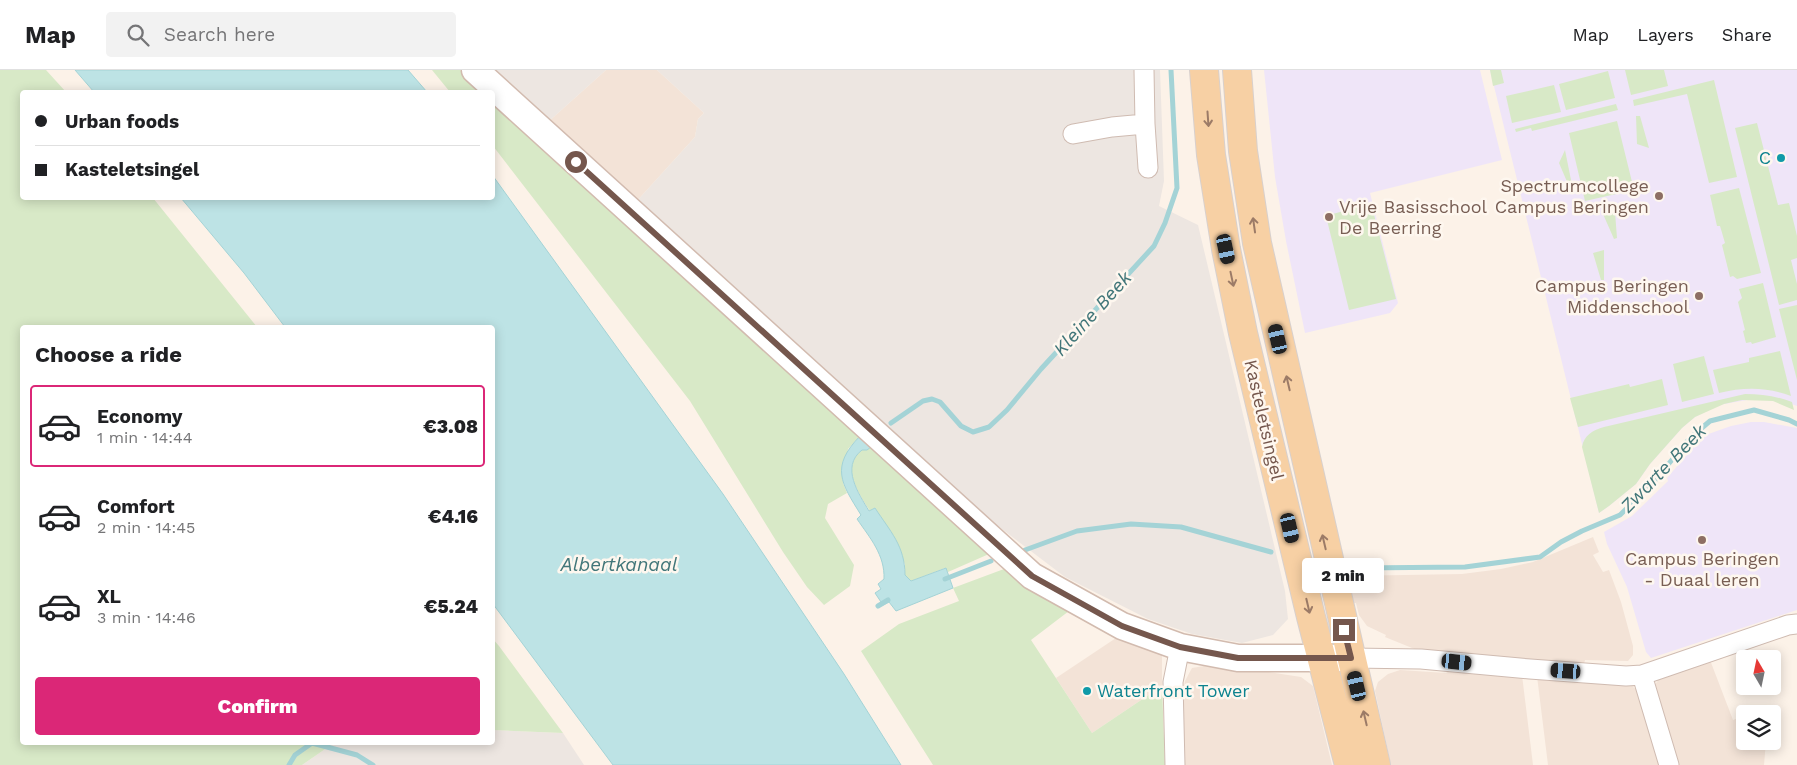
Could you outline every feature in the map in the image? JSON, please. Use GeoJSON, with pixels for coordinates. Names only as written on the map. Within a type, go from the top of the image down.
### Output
{"type":"FeatureCollection","features":[{"type":"Feature","properties":{"kind":"main road","name":"Kasteletsingel"},"geometry":{"type":"LineString","coordinates":[[1204,70],[1211,155],[1226,249],[1246,342],[1349,765]]}},
{"type":"Feature","properties":{"kind":"main road","name":"Kasteletsingel"},"geometry":{"type":"LineString","coordinates":[[1237,70],[1243,151],[1257,243],[1376,765]]}},
{"type":"Feature","properties":{"kind":"street"},"geometry":{"type":"LineString","coordinates":[[475,70],[1032,576],[1122,626],[1180,647],[1238,658],[1421,659],[1626,676],[1642,675],[1788,625],[1797,624]]}},
{"type":"Feature","properties":{"kind":"street"},"geometry":{"type":"LineString","coordinates":[[1144,70],[1148,168]]}},
{"type":"Feature","properties":{"kind":"street"},"geometry":{"type":"LineString","coordinates":[[1073,134],[1112,127],[1145,124]]}},
{"type":"Feature","properties":{"kind":"street"},"geometry":{"type":"LineString","coordinates":[[1176,765],[1174,682],[1180,647]]}},
{"type":"Feature","properties":{"kind":"street"},"geometry":{"type":"LineString","coordinates":[[1642,675],[1669,765]]}},
{"type":"Feature","properties":{"kind":"shaded area"},"geometry":{"type":"Polygon","coordinates":[[[495,70],[606,70],[548,122],[495,70]]]}},
{"type":"Feature","properties":{"kind":"shaded area"},"geometry":{"type":"Polygon","coordinates":[[[606,70],[657,70],[704,113],[698,119],[695,137],[636,202],[548,122],[606,70]]]}},
{"type":"Feature","properties":{"kind":"shaded area"},"geometry":{"type":"Polygon","coordinates":[[[657,70],[1160,70],[1164,181],[1159,206],[1198,225],[1285,591],[1288,619],[1273,635],[1242,643],[1192,634],[1148,619],[1065,577],[994,523],[764,319],[636,202],[695,137],[698,119],[704,113],[657,70]]]}},
{"type":"Feature","properties":{"kind":"shaded area","name":"Vrije Basisschool De Beerring"},"geometry":{"type":"Polygon","coordinates":[[[1264,70],[1480,70],[1502,160],[1370,193],[1398,303],[1390,313],[1305,333],[1275,177],[1264,70]]]}},
{"type":"Feature","properties":{"kind":"shaded area","name":"Spectrumcollege Campus Beringen"},"geometry":{"type":"Polygon","coordinates":[[[1490,70],[1797,70],[1797,406],[1783,401],[1758,398],[1719,405],[1695,417],[1682,428],[1650,464],[1636,484],[1599,513],[1490,70]]]}},
{"type":"Feature","properties":{"kind":"shaded area","name":"Campus Beringen - Duaal leren"},"geometry":{"type":"Polygon","coordinates":[[[1751,422],[1764,422],[1797,428],[1797,610],[1651,658],[1646,652],[1627,587],[1607,544],[1604,532],[1632,516],[1668,481],[1667,478],[1700,437],[1731,426],[1751,422]]]}},
{"type":"Feature","properties":{"kind":"shaded area"},"geometry":{"type":"Polygon","coordinates":[[[1593,537],[1599,552],[1593,555],[1603,572],[1609,570],[1621,602],[1633,646],[1633,655],[1628,661],[1585,660],[1584,664],[1417,650],[1385,637],[1386,635],[1367,626],[1359,615],[1356,603],[1354,603],[1348,576],[1462,574],[1501,569],[1533,562],[1593,537]]]}},
{"type":"Feature","properties":{"kind":"shaded area"},"geometry":{"type":"Polygon","coordinates":[[[1119,636],[1162,652],[1162,686],[1092,733],[1056,678],[1119,636]]]}},
{"type":"Feature","properties":{"kind":"shaded area"},"geometry":{"type":"Polygon","coordinates":[[[1710,660],[1733,720],[1736,719],[1736,750],[1765,750],[1764,765],[1678,765],[1654,686],[1659,679],[1710,660]]]}},
{"type":"Feature","properties":{"kind":"shaded area"},"geometry":{"type":"Polygon","coordinates":[[[1204,666],[1301,677],[1313,686],[1332,765],[1183,765],[1181,702],[1185,681],[1192,668],[1204,666]]]}},
{"type":"Feature","properties":{"kind":"shaded area"},"geometry":{"type":"Polygon","coordinates":[[[1400,670],[1446,673],[1451,670],[1522,675],[1533,765],[1391,765],[1375,691],[1378,682],[1388,674],[1400,670]]]}},
{"type":"Feature","properties":{"kind":"shaded area"},"geometry":{"type":"Polygon","coordinates":[[[1537,676],[1630,684],[1638,691],[1662,765],[1548,765],[1537,676]]]}},
{"type":"Feature","properties":{"kind":"shaded area"},"geometry":{"type":"Polygon","coordinates":[[[495,730],[563,733],[584,765],[302,765],[331,745],[495,745],[495,730]]]}},
{"type":"Feature","properties":{"kind":"green space"},"geometry":{"type":"Polygon","coordinates":[[[0,70],[46,70],[64,90],[20,90],[20,200],[155,200],[255,325],[20,325],[20,745],[331,745],[302,765],[0,765],[0,70]]]}},
{"type":"Feature","properties":{"kind":"green space"},"geometry":{"type":"Polygon","coordinates":[[[432,70],[460,70],[483,90],[448,90],[432,70]]]}},
{"type":"Feature","properties":{"kind":"green space"},"geometry":{"type":"Polygon","coordinates":[[[1490,70],[1501,70],[1504,83],[1493,86],[1490,70]]]}},
{"type":"Feature","properties":{"kind":"green space"},"geometry":{"type":"Polygon","coordinates":[[[1625,70],[1664,70],[1668,86],[1631,95],[1625,70]]]}},
{"type":"Feature","properties":{"kind":"green space"},"geometry":{"type":"Polygon","coordinates":[[[1608,71],[1615,98],[1566,110],[1559,84],[1608,71]]]}},
{"type":"Feature","properties":{"kind":"green space"},"geometry":{"type":"Polygon","coordinates":[[[1714,80],[1737,177],[1709,183],[1687,94],[1634,106],[1633,100],[1714,80]]]}},
{"type":"Feature","properties":{"kind":"green space"},"geometry":{"type":"Polygon","coordinates":[[[1554,85],[1561,112],[1512,123],[1506,96],[1554,85]]]}},
{"type":"Feature","properties":{"kind":"green space"},"geometry":{"type":"Polygon","coordinates":[[[495,103],[860,436],[848,449],[843,483],[847,493],[828,504],[825,518],[854,565],[850,586],[824,605],[807,587],[783,552],[690,401],[495,149],[495,103]]]}},
{"type":"Feature","properties":{"kind":"green space"},"geometry":{"type":"Polygon","coordinates":[[[1616,104],[1618,110],[1532,131],[1531,128],[1516,132],[1515,129],[1616,104]]]}},
{"type":"Feature","properties":{"kind":"green space"},"geometry":{"type":"Polygon","coordinates":[[[1636,116],[1640,116],[1649,148],[1637,144],[1636,116]]]}},
{"type":"Feature","properties":{"kind":"green space"},"geometry":{"type":"Polygon","coordinates":[[[1617,121],[1634,190],[1585,201],[1569,133],[1617,121]]]}},
{"type":"Feature","properties":{"kind":"green space"},"geometry":{"type":"Polygon","coordinates":[[[1757,123],[1778,205],[1789,203],[1797,236],[1797,258],[1791,260],[1797,284],[1797,300],[1779,305],[1735,128],[1757,123]]]}},
{"type":"Feature","properties":{"kind":"green space"},"geometry":{"type":"Polygon","coordinates":[[[1565,150],[1573,190],[1571,191],[1559,163],[1565,150]]]}},
{"type":"Feature","properties":{"kind":"green space"},"geometry":{"type":"Polygon","coordinates":[[[1739,188],[1761,273],[1737,279],[1733,276],[1730,277],[1722,245],[1725,243],[1720,226],[1717,226],[1710,195],[1739,188]]]}},
{"type":"Feature","properties":{"kind":"green space"},"geometry":{"type":"Polygon","coordinates":[[[1371,203],[1396,299],[1349,310],[1326,216],[1371,203]]]}},
{"type":"Feature","properties":{"kind":"green space"},"geometry":{"type":"Polygon","coordinates":[[[1610,209],[1615,212],[1617,238],[1614,239],[1603,214],[1610,209]]]}},
{"type":"Feature","properties":{"kind":"green space"},"geometry":{"type":"Polygon","coordinates":[[[1604,250],[1604,280],[1601,280],[1593,253],[1604,250]]]}},
{"type":"Feature","properties":{"kind":"green space"},"geometry":{"type":"Polygon","coordinates":[[[1763,283],[1776,337],[1752,344],[1751,342],[1746,343],[1743,331],[1745,330],[1738,302],[1742,298],[1739,289],[1763,283]]]}},
{"type":"Feature","properties":{"kind":"green space"},"geometry":{"type":"Polygon","coordinates":[[[1797,305],[1797,380],[1779,309],[1797,305]]]}},
{"type":"Feature","properties":{"kind":"green space"},"geometry":{"type":"Polygon","coordinates":[[[1780,351],[1791,396],[1755,389],[1719,393],[1713,370],[1749,362],[1749,358],[1780,351]]]}},
{"type":"Feature","properties":{"kind":"green space"},"geometry":{"type":"Polygon","coordinates":[[[1704,356],[1714,394],[1682,402],[1673,364],[1704,356]]]}},
{"type":"Feature","properties":{"kind":"green space"},"geometry":{"type":"Polygon","coordinates":[[[1662,379],[1668,405],[1578,427],[1570,398],[1629,384],[1630,387],[1662,379]]]}},
{"type":"Feature","properties":{"kind":"green space"},"geometry":{"type":"Polygon","coordinates":[[[1745,394],[1757,394],[1786,400],[1792,402],[1794,410],[1773,401],[1742,400],[1724,404],[1695,417],[1682,428],[1650,464],[1636,484],[1599,513],[1582,447],[1585,439],[1590,434],[1604,427],[1745,394]]]}},
{"type":"Feature","properties":{"kind":"green space"},"geometry":{"type":"Polygon","coordinates":[[[871,447],[989,554],[948,572],[945,568],[911,581],[905,575],[905,564],[875,508],[870,511],[861,497],[854,480],[852,464],[862,450],[867,450],[871,447]]]}},
{"type":"Feature","properties":{"kind":"green space"},"geometry":{"type":"Polygon","coordinates":[[[1004,569],[1034,591],[1069,611],[1031,640],[1092,733],[1162,686],[1165,765],[933,765],[861,651],[899,624],[959,601],[953,588],[1004,569]]]}},
{"type":"Feature","properties":{"kind":"green space"},"geometry":{"type":"Polygon","coordinates":[[[495,641],[499,646],[563,733],[495,730],[495,641]]]}},
{"type":"Feature","properties":{"kind":"water"},"geometry":{"type":"Polygon","coordinates":[[[75,70],[408,70],[425,90],[92,90],[75,70]]]}},
{"type":"Feature","properties":{"kind":"water","name":"Albertkanaal"},"geometry":{"type":"Polygon","coordinates":[[[495,179],[723,494],[844,674],[901,765],[613,765],[495,607],[495,325],[283,325],[244,273],[183,200],[495,200],[495,179]]]}},
{"type":"Feature","properties":{"kind":"water"},"geometry":{"type":"Polygon","coordinates":[[[860,436],[871,447],[867,450],[862,450],[852,464],[854,481],[869,511],[875,508],[896,539],[902,556],[905,575],[911,581],[946,568],[953,588],[896,611],[889,602],[883,605],[875,593],[881,589],[878,584],[884,579],[882,562],[872,540],[857,519],[861,515],[848,494],[842,475],[845,457],[860,436]]]}},
{"type":"Feature","properties":{"kind":"waterway","name":"Kleine Beek"},"geometry":{"type":"LineString","coordinates":[[891,423],[923,401],[932,399],[940,402],[961,426],[973,432],[989,427],[1007,410],[1041,369],[1154,246],[1165,223],[1177,188],[1171,70]]}},
{"type":"Feature","properties":{"kind":"waterway","name":"Zwarte Beek"},"geometry":{"type":"LineString","coordinates":[[1357,568],[1465,567],[1540,557],[1561,542],[1620,515],[1652,484],[1690,438],[1710,421],[1754,410],[1797,424]]}},
{"type":"Feature","properties":{"kind":"waterway","name":"Zwarte Beek"},"geometry":{"type":"LineString","coordinates":[[1025,550],[1077,531],[1131,524],[1181,527],[1271,552]]}},
{"type":"Feature","properties":{"kind":"waterway","name":"Zwarte Beek"},"geometry":{"type":"LineString","coordinates":[[945,579],[991,561]]}},
{"type":"Feature","properties":{"kind":"waterway","name":"Zwarte Beek"},"geometry":{"type":"LineString","coordinates":[[878,606],[888,600]]}},
{"type":"Feature","properties":{"kind":"waterway","name":"Kleine Beek"},"geometry":{"type":"LineString","coordinates":[[289,765],[295,755],[309,745]]}},
{"type":"Feature","properties":{"kind":"waterway","name":"Kleine Beek"},"geometry":{"type":"LineString","coordinates":[[320,745],[357,755],[373,765]]}},
{"type":"Feature","properties":{"kind":"place","name":"C"},"geometry":{"type":"Point","coordinates":[1781,158]}},
{"type":"Feature","properties":{"kind":"place","name":"Spectrumcollege Campus Beringen"},"geometry":{"type":"Point","coordinates":[1659,196]}},
{"type":"Feature","properties":{"kind":"place","name":"Vrije Basisschool De Beerring"},"geometry":{"type":"Point","coordinates":[1329,217]}},
{"type":"Feature","properties":{"kind":"place","name":"Campus Beringen Middenschool"},"geometry":{"type":"Point","coordinates":[1699,296]}},
{"type":"Feature","properties":{"kind":"place","name":"Campus Beringen - Duaal leren"},"geometry":{"type":"Point","coordinates":[1702,540]}},
{"type":"Feature","properties":{"kind":"place","name":"Waterfront Tower"},"geometry":{"type":"Point","coordinates":[1087,691]}},
{"type":"Feature","properties":{"kind":"route"},"geometry":{"type":"LineString","coordinates":[[576,162],[1032,576],[1122,626],[1180,647],[1238,658],[1351,658],[1344,630]]}}]}
